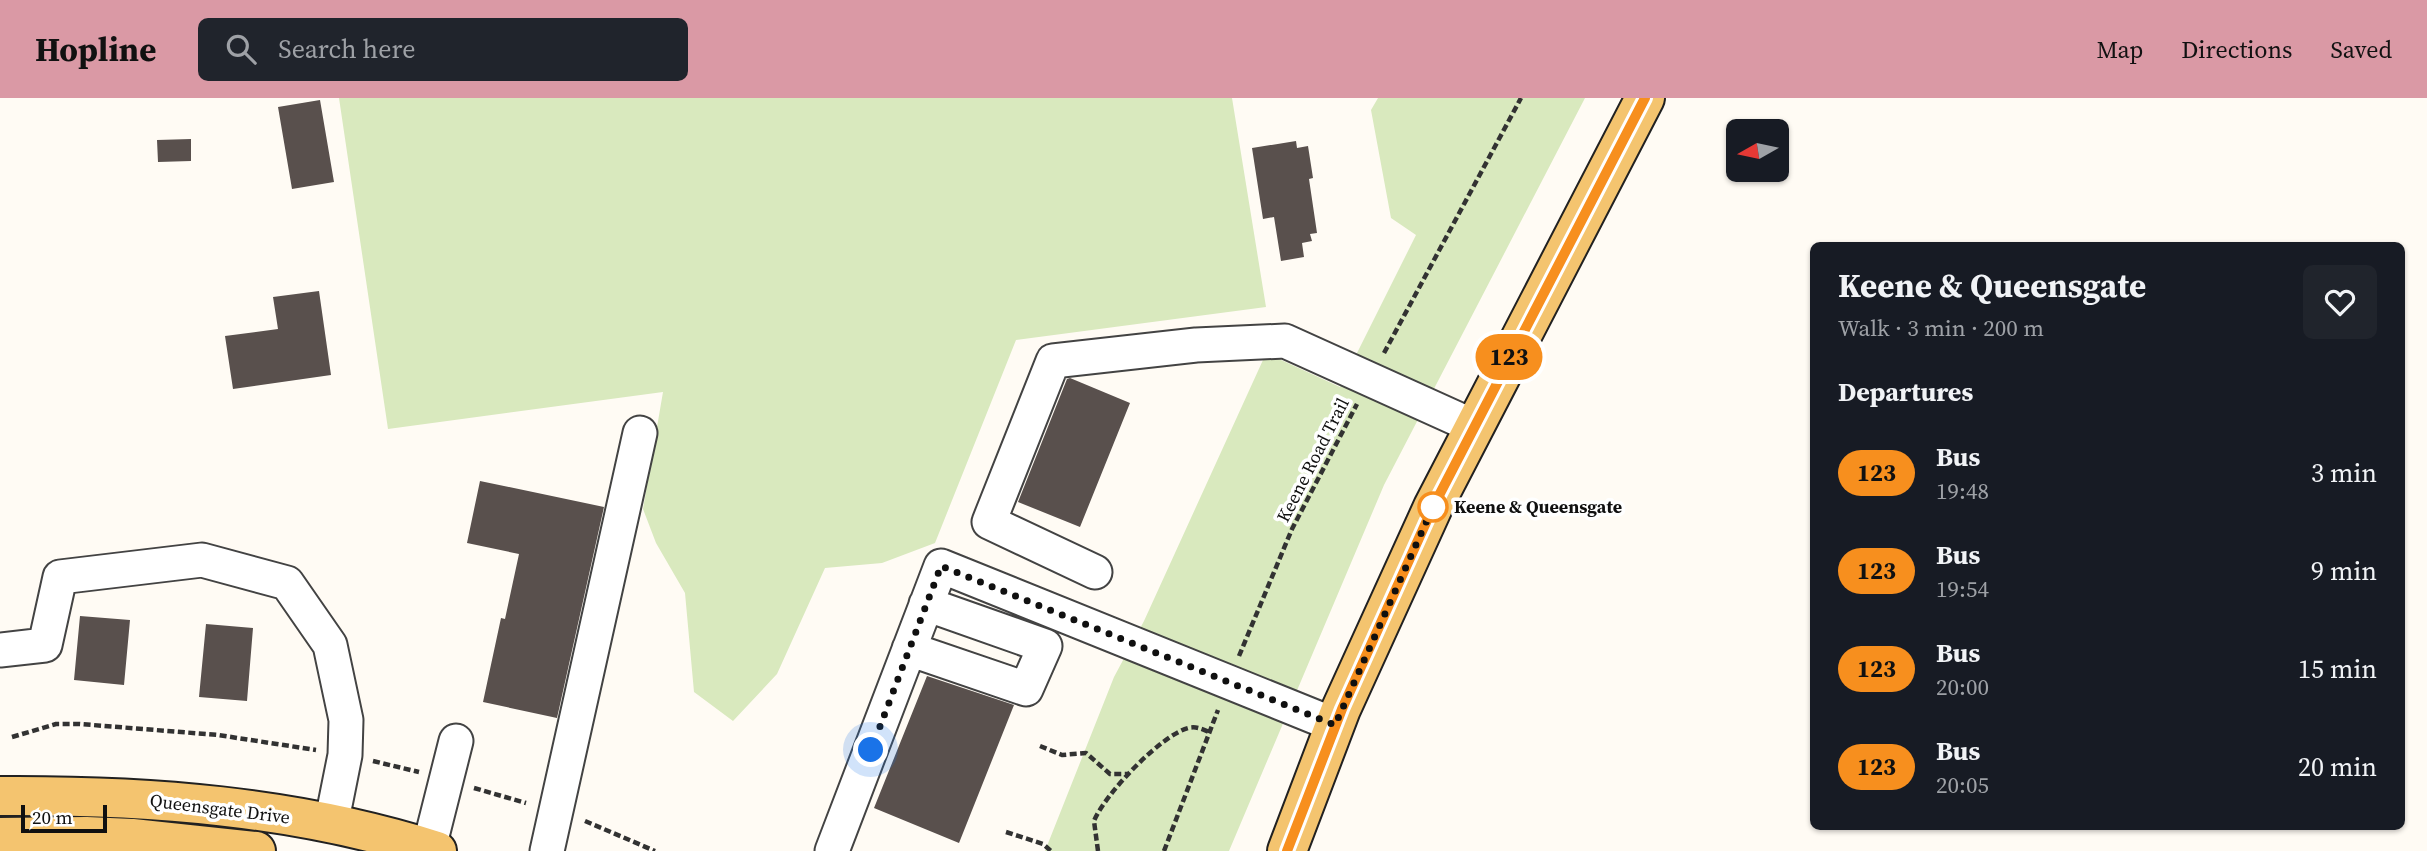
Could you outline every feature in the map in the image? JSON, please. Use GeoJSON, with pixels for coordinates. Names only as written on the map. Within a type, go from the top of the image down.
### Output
{"type":"FeatureCollection","features":[{"type":"Feature","properties":{"kind":"main road"},"geometry":{"type":"LineString","coordinates":[[1287,851],[1335,725],[1433,507],[1645,98]]}},
{"type":"Feature","properties":{"kind":"main road","name":"Queensgate Drive"},"geometry":{"type":"LineString","coordinates":[[0,796],[70,795],[162,799],[218,805],[331,825],[433,850]]}},
{"type":"Feature","properties":{"kind":"main road","name":"Queensgate Drive"},"geometry":{"type":"LineString","coordinates":[[4,842],[86,836],[256,851]]}},
{"type":"Feature","properties":{"kind":"lane"},"geometry":{"type":"LineString","coordinates":[[1095,572],[989,522],[1053,361],[1196,345],[1285,341],[1473,426]]}},
{"type":"Feature","properties":{"kind":"lane"},"geometry":{"type":"LineString","coordinates":[[547,851],[640,433]]}},
{"type":"Feature","properties":{"kind":"lane"},"geometry":{"type":"LineString","coordinates":[[0,650],[45,645],[60,576],[202,560],[286,583],[330,645],[346,720],[345,755],[331,825]]}},
{"type":"Feature","properties":{"kind":"lane"},"geometry":{"type":"LineString","coordinates":[[832,851],[941,566],[1335,725]]}},
{"type":"Feature","properties":{"kind":"lane"},"geometry":{"type":"LineString","coordinates":[[909,649],[1026,689],[1045,646],[926,604]]}},
{"type":"Feature","properties":{"kind":"lane"},"geometry":{"type":"LineString","coordinates":[[433,850],[456,741]]}},
{"type":"Feature","properties":{"kind":"path","name":"Keene Road Trail"},"geometry":{"type":"LineString","coordinates":[[1164,851],[1209,732],[1292,529],[1369,379],[1521,98]]}},
{"type":"Feature","properties":{"kind":"path"},"geometry":{"type":"LineString","coordinates":[[12,737],[56,724],[80,724],[218,736],[321,750]]}},
{"type":"Feature","properties":{"kind":"path"},"geometry":{"type":"LineString","coordinates":[[1098,851],[1094,821],[1128,774],[1167,739],[1185,729],[1193,727],[1209,732]]}},
{"type":"Feature","properties":{"kind":"path"},"geometry":{"type":"LineString","coordinates":[[1040,746],[1062,755],[1086,753],[1111,774],[1128,774]]}},
{"type":"Feature","properties":{"kind":"path"},"geometry":{"type":"LineString","coordinates":[[371,761],[428,774]]}},
{"type":"Feature","properties":{"kind":"path"},"geometry":{"type":"LineString","coordinates":[[473,788],[537,806]]}},
{"type":"Feature","properties":{"kind":"path"},"geometry":{"type":"LineString","coordinates":[[573,817],[655,851]]}},
{"type":"Feature","properties":{"kind":"path"},"geometry":{"type":"LineString","coordinates":[[1006,832],[1043,844],[1051,851]]}},
{"type":"Feature","properties":{"kind":"green space"},"geometry":{"type":"Polygon","coordinates":[[[339,98],[1232,98],[1266,307],[1016,340],[935,543],[882,563],[825,568],[777,674],[733,721],[694,692],[685,593],[656,543],[643,509],[663,392],[388,429],[339,98]]]}},
{"type":"Feature","properties":{"kind":"green space"},"geometry":{"type":"Polygon","coordinates":[[[1378,98],[1585,98],[1384,485],[1229,851],[1045,851],[1114,677],[1144,621],[1263,360],[1279,359],[1340,387],[1416,235],[1391,218],[1371,110],[1378,98]]]}},
{"type":"Feature","properties":{"kind":"building"},"geometry":{"type":"Polygon","coordinates":[[[320,100],[334,182],[292,189],[278,107],[320,100]]]}},
{"type":"Feature","properties":{"kind":"building"},"geometry":{"type":"Polygon","coordinates":[[[191,139],[191,161],[158,162],[157,140],[191,139]]]}},
{"type":"Feature","properties":{"kind":"building"},"geometry":{"type":"Polygon","coordinates":[[[1296,141],[1297,148],[1308,146],[1313,178],[1309,179],[1317,233],[1310,234],[1312,241],[1302,243],[1304,257],[1281,261],[1274,217],[1263,219],[1252,148],[1296,141]]]}},
{"type":"Feature","properties":{"kind":"building"},"geometry":{"type":"Polygon","coordinates":[[[319,291],[331,375],[233,389],[225,336],[278,329],[273,297],[319,291]]]}},
{"type":"Feature","properties":{"kind":"building"},"geometry":{"type":"Polygon","coordinates":[[[1067,379],[1130,403],[1080,527],[1018,502],[1067,379]]]}},
{"type":"Feature","properties":{"kind":"building"},"geometry":{"type":"Polygon","coordinates":[[[480,481],[604,507],[557,718],[483,702],[501,618],[505,619],[519,554],[467,543],[480,481]]]}},
{"type":"Feature","properties":{"kind":"building"},"geometry":{"type":"Polygon","coordinates":[[[80,616],[130,620],[124,685],[74,680],[80,616]]]}},
{"type":"Feature","properties":{"kind":"building"},"geometry":{"type":"Polygon","coordinates":[[[206,624],[253,628],[247,701],[199,697],[206,624]]]}},
{"type":"Feature","properties":{"kind":"building"},"geometry":{"type":"Polygon","coordinates":[[[927,676],[1014,705],[959,843],[874,808],[927,676]]]}},
{"type":"Feature","properties":{"kind":"bus line","name":"123"},"geometry":{"type":"LineString","coordinates":[[1287,851],[1342,709],[1433,507],[1645,98]]}},
{"type":"Feature","properties":{"kind":"place","name":"Keene & Queensgate"},"geometry":{"type":"Point","coordinates":[1433,507]}},
{"type":"Feature","properties":{"kind":"route"},"geometry":{"type":"LineString","coordinates":[[871,750],[941,566],[1335,725],[1433,507]]}}]}
